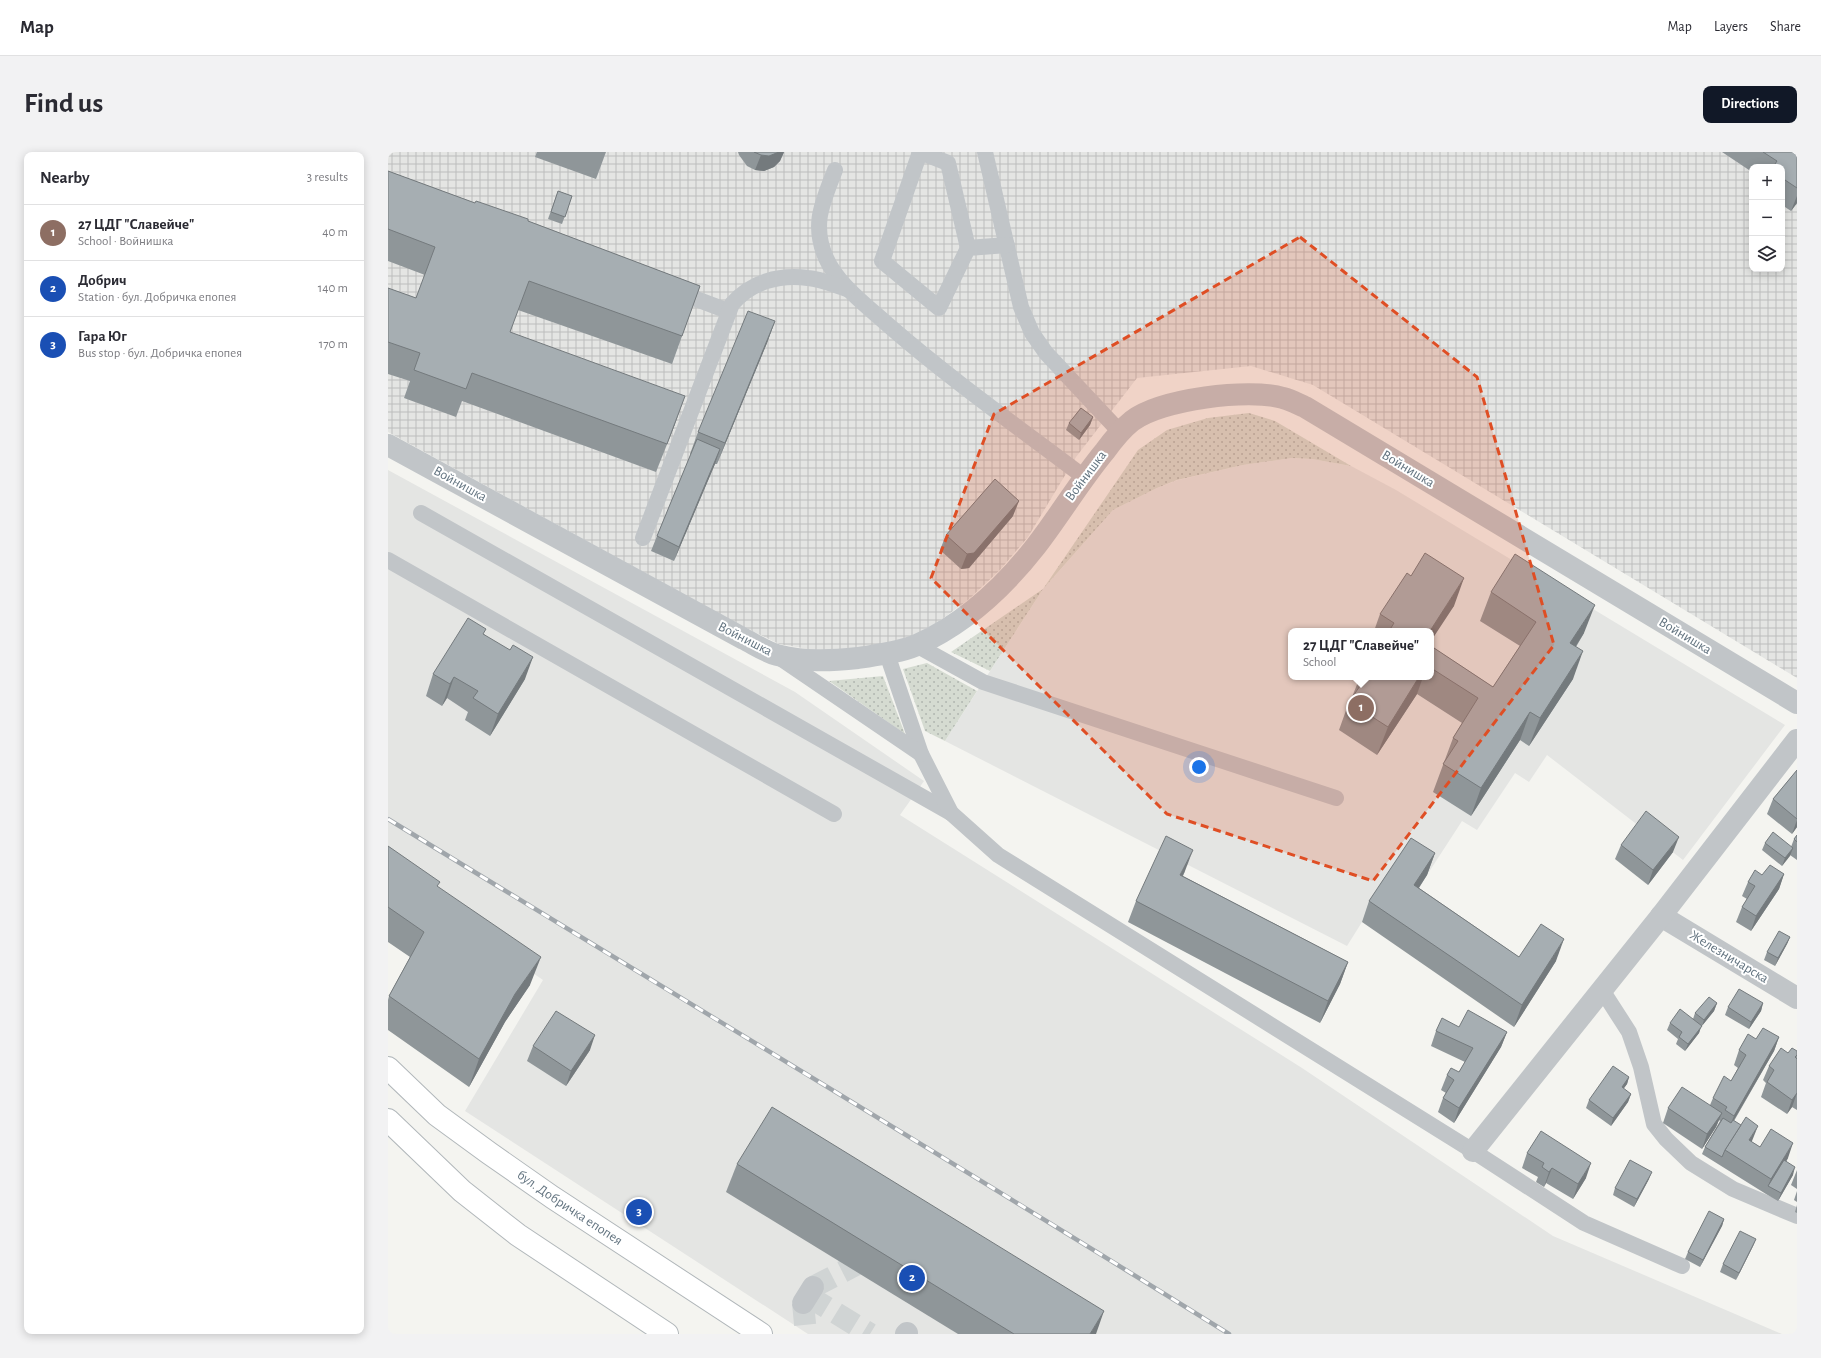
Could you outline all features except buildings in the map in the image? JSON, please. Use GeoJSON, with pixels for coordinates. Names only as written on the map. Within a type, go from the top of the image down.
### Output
{"type":"FeatureCollection","features":[{"type":"Feature","properties":{"kind":"main road","name":"бул. Добричка епопея"},"geometry":{"type":"LineString","coordinates":[[388,1068],[437,1114],[489,1153],[552,1197],[761,1334]]}},
{"type":"Feature","properties":{"kind":"main road"},"geometry":{"type":"LineString","coordinates":[[388,1120],[462,1191],[518,1235],[667,1334]]}},
{"type":"Feature","properties":{"kind":"street","name":"Войнишка"},"geometry":{"type":"LineString","coordinates":[[388,445],[744,639],[776,655],[818,662],[887,654],[916,645],[946,629],[977,608],[1010,578],[1036,546],[1084,477],[1120,432],[1144,413],[1165,406],[1206,397],[1253,395],[1282,398],[1305,407],[1797,703]]}},
{"type":"Feature","properties":{"kind":"street"},"geometry":{"type":"LineString","coordinates":[[1473,1151],[1661,916],[1797,740]]}},
{"type":"Feature","properties":{"kind":"street","name":"Железничарска"},"geometry":{"type":"LineString","coordinates":[[1661,916],[1797,998]]}},
{"type":"Feature","properties":{"kind":"lane"},"geometry":{"type":"LineString","coordinates":[[920,152],[948,163],[968,248],[939,308],[882,261],[920,152]]}},
{"type":"Feature","properties":{"kind":"lane"},"geometry":{"type":"LineString","coordinates":[[985,152],[1021,307],[1032,334],[1046,352],[1120,432]]}},
{"type":"Feature","properties":{"kind":"lane"},"geometry":{"type":"LineString","coordinates":[[835,170],[820,211],[819,234],[826,258],[847,289],[928,359],[1084,477]]}},
{"type":"Feature","properties":{"kind":"lane"},"geometry":{"type":"LineString","coordinates":[[968,248],[1007,245]]}},
{"type":"Feature","properties":{"kind":"lane"},"geometry":{"type":"LineString","coordinates":[[643,538],[728,311],[738,296],[747,289],[774,279],[809,278],[847,289]]}},
{"type":"Feature","properties":{"kind":"lane"},"geometry":{"type":"LineString","coordinates":[[662,286],[728,311]]}},
{"type":"Feature","properties":{"kind":"lane"},"geometry":{"type":"LineString","coordinates":[[421,513],[951,813],[998,855],[1473,1151],[1584,1222],[1682,1266]]}},
{"type":"Feature","properties":{"kind":"lane"},"geometry":{"type":"LineString","coordinates":[[388,560],[834,814]]}},
{"type":"Feature","properties":{"kind":"lane"},"geometry":{"type":"LineString","coordinates":[[916,645],[983,682],[1336,798]]}},
{"type":"Feature","properties":{"kind":"lane"},"geometry":{"type":"LineString","coordinates":[[887,654],[921,754],[951,813]]}},
{"type":"Feature","properties":{"kind":"lane"},"geometry":{"type":"LineString","coordinates":[[776,655],[921,754]]}},
{"type":"Feature","properties":{"kind":"lane"},"geometry":{"type":"LineString","coordinates":[[1602,990],[1629,1032],[1642,1073],[1654,1124],[1666,1139],[1691,1163],[1733,1188],[1797,1216]]}},
{"type":"Feature","properties":{"kind":"highlighted area"},"geometry":{"type":"Polygon","coordinates":[[[1300,237],[1477,377],[1554,645],[1373,881],[1167,814],[931,578],[994,414],[1300,237]]]}},
{"type":"Feature","properties":{"kind":"shaded area"},"geometry":{"type":"Polygon","coordinates":[[[388,152],[1797,152],[1797,678],[1313,385],[1251,366],[1137,378],[1076,457],[1028,537],[1000,570],[968,600],[938,622],[913,636],[884,646],[819,651],[779,644],[734,622],[388,432],[388,152]]]}},
{"type":"Feature","properties":{"kind":"shaded area"},"geometry":{"type":"Polygon","coordinates":[[[1249,413],[1275,421],[1351,466],[1312,459],[1292,458],[1243,465],[1177,480],[1157,488],[1113,510],[1043,589],[1138,450],[1167,430],[1208,418],[1249,413]]]}},
{"type":"Feature","properties":{"kind":"shaded area"},"geometry":{"type":"Polygon","coordinates":[[[1292,458],[1312,459],[1351,466],[1396,490],[1785,725],[1683,860],[1547,755],[1529,782],[1515,773],[1477,830],[1462,821],[1427,875],[1362,922],[1347,946],[945,741],[1043,589],[1113,510],[1157,488],[1178,480],[1243,465],[1292,458]]]}},
{"type":"Feature","properties":{"kind":"shaded area"},"geometry":{"type":"Polygon","coordinates":[[[388,470],[795,692],[924,781],[900,815],[1302,1068],[1553,1236],[1782,1334],[808,1334],[465,1111],[543,980],[388,874],[388,470]]]}},
{"type":"Feature","properties":{"kind":"shaded area"},"geometry":{"type":"Polygon","coordinates":[[[1043,589],[990,671],[951,652],[1043,589]]]}},
{"type":"Feature","properties":{"kind":"shaded area"},"geometry":{"type":"Polygon","coordinates":[[[927,663],[977,691],[945,741],[925,731],[903,669],[927,663]]]}},
{"type":"Feature","properties":{"kind":"shaded area"},"geometry":{"type":"Polygon","coordinates":[[[883,676],[905,734],[829,681],[883,676]]]}},
{"type":"Feature","properties":{"kind":"tunnel"},"geometry":{"type":"LineString","coordinates":[[813,1287],[875,1255]]}},
{"type":"Feature","properties":{"kind":"tunnel"},"geometry":{"type":"LineString","coordinates":[[808,1296],[870,1334]]}},
{"type":"Feature","properties":{"kind":"tunnel"},"geometry":{"type":"LineString","coordinates":[[803,1303],[806,1334]]}},
{"type":"Feature","properties":{"kind":"railway"},"geometry":{"type":"LineString","coordinates":[[388,819],[1229,1334]]}},
{"type":"Feature","properties":{"kind":"place","name":"27 ЦДГ \"Славейче\""},"geometry":{"type":"Point","coordinates":[1361,708]}},
{"type":"Feature","properties":{"kind":"place","name":"Гара Юг"},"geometry":{"type":"Point","coordinates":[639,1212]}},
{"type":"Feature","properties":{"kind":"place","name":"Добрич"},"geometry":{"type":"Point","coordinates":[912,1278]}}]}
